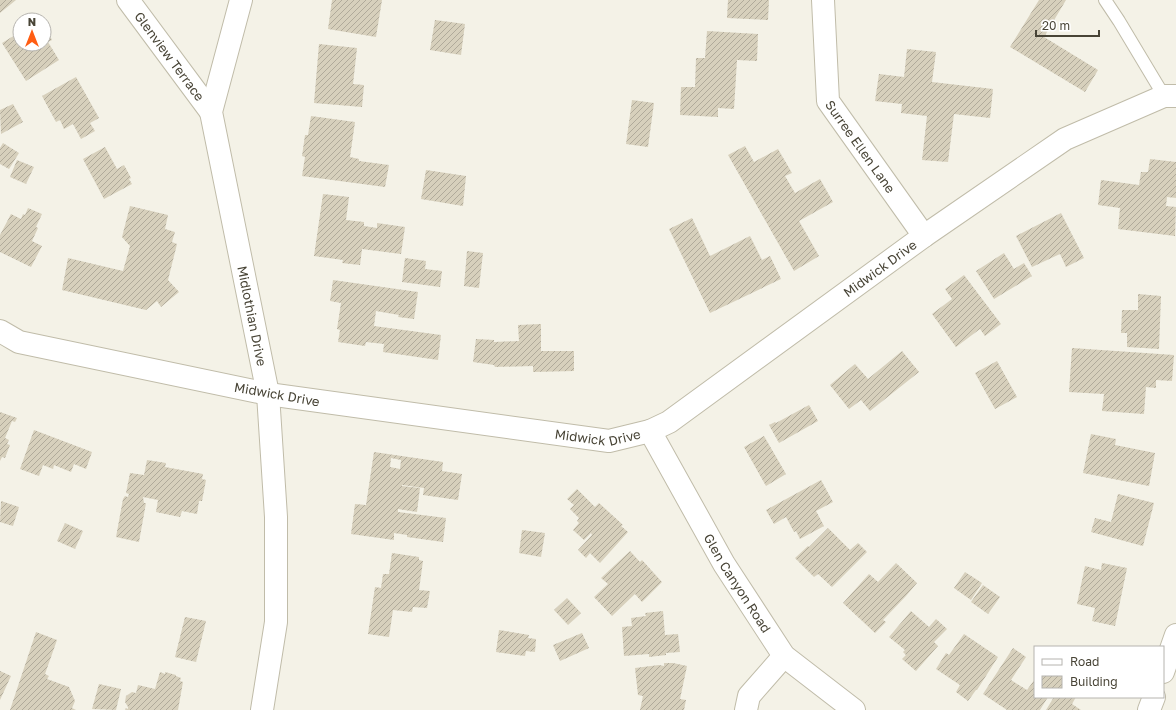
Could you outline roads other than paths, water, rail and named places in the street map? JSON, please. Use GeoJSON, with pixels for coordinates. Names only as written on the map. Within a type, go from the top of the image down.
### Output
{"type":"FeatureCollection","features":[{"type":"Feature","properties":{"kind":"street","name":"Glenview Terrace"},"geometry":{"type":"LineString","coordinates":[[128,0],[210,112]]}},
{"type":"Feature","properties":{"kind":"street","name":"Midlothian Drive"},"geometry":{"type":"LineString","coordinates":[[240,0],[210,112],[268,394],[276,517],[276,622],[262,710]]}},
{"type":"Feature","properties":{"kind":"street","name":"Surree Ellen Lane"},"geometry":{"type":"LineString","coordinates":[[823,0],[828,101],[924,236]]}},
{"type":"Feature","properties":{"kind":"street","name":"Midwick Drive"},"geometry":{"type":"LineString","coordinates":[[0,331],[20,342],[268,394],[608,441],[650,431],[669,422],[924,236],[1065,140],[1170,96]]}},
{"type":"Feature","properties":{"kind":"street","name":"Glen Canyon Road"},"geometry":{"type":"LineString","coordinates":[[650,431],[724,564],[784,656],[854,710]]}},
{"type":"Feature","properties":{"kind":"street"},"geometry":{"type":"LineString","coordinates":[[1164,669],[1176,635]]}},
{"type":"Feature","properties":{"kind":"street"},"geometry":{"type":"LineString","coordinates":[[746,710],[749,696],[784,656]]}},
{"type":"Feature","properties":{"kind":"street"},"geometry":{"type":"LineString","coordinates":[[1149,710],[1154,698]]}},
{"type":"Feature","properties":{"kind":"lane"},"geometry":{"type":"LineString","coordinates":[[1105,0],[1170,96]]}}]}
